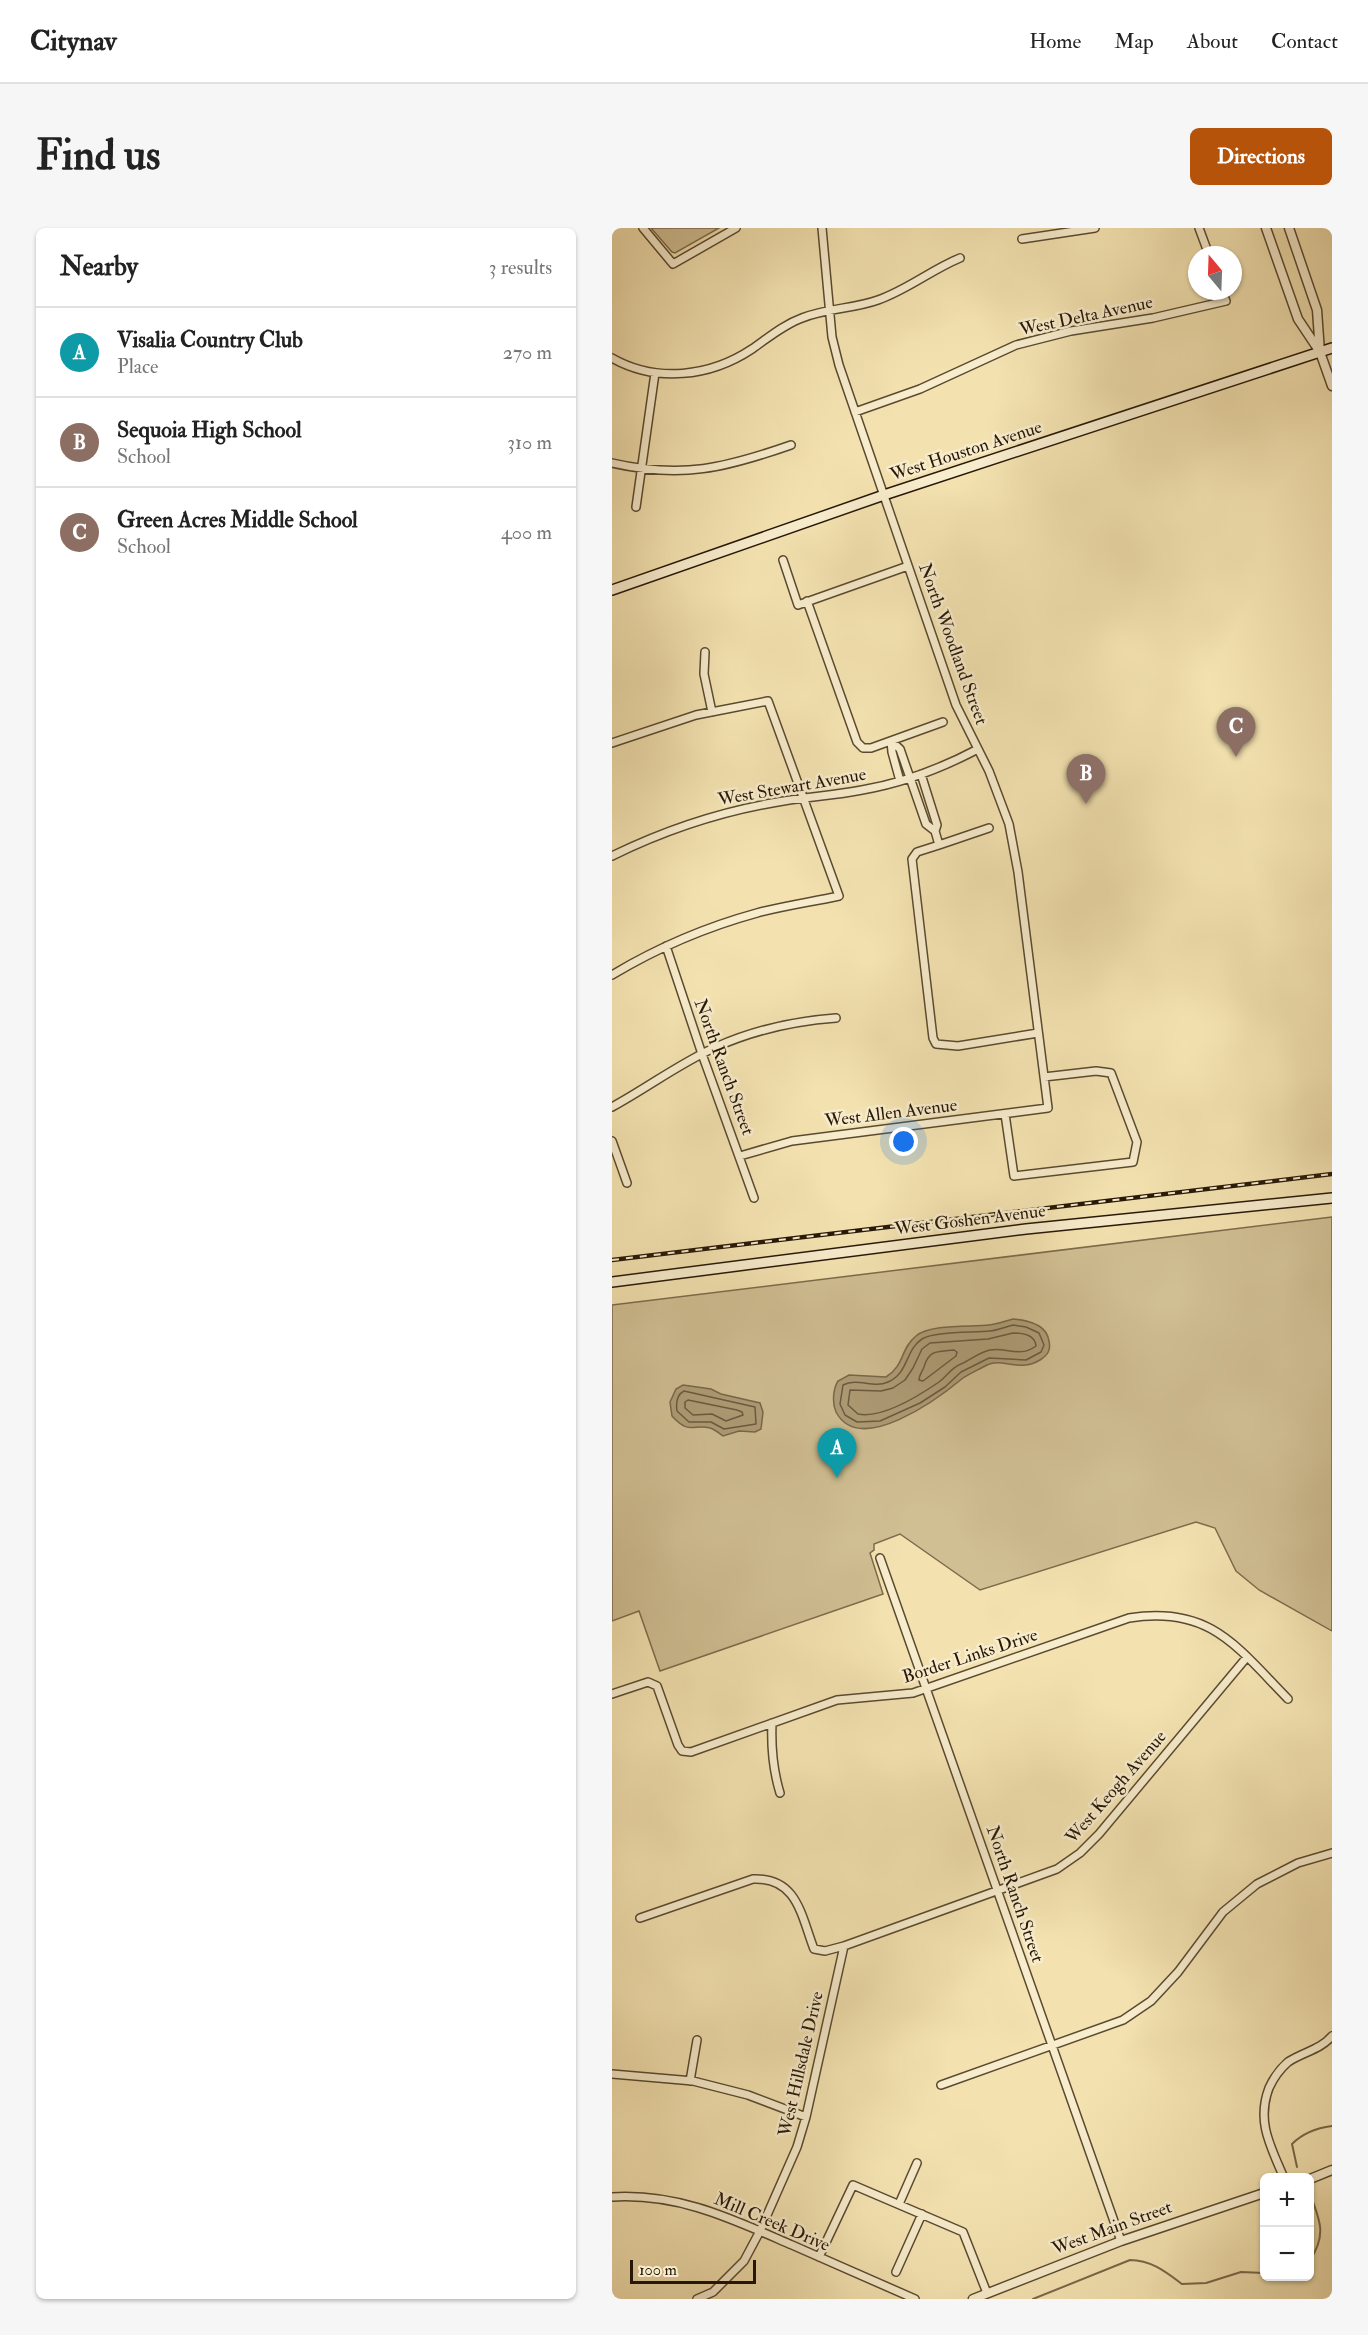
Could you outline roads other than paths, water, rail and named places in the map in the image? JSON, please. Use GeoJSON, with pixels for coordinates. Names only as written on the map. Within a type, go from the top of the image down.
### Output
{"type":"FeatureCollection","features":[{"type":"Feature","properties":{"kind":"main road","name":"West Houston Avenue"},"geometry":{"type":"LineString","coordinates":[[612,590],[884,495],[1332,348]]}},
{"type":"Feature","properties":{"kind":"main road","name":"West Goshen Avenue"},"geometry":{"type":"LineString","coordinates":[[612,1282],[1026,1228],[1332,1198]]}},
{"type":"Feature","properties":{"kind":"street"},"geometry":{"type":"LineString","coordinates":[[643,228],[673,264],[736,228]]}},
{"type":"Feature","properties":{"kind":"street","name":"North Woodland Street"},"geometry":{"type":"LineString","coordinates":[[822,228],[832,337],[855,412],[956,705],[1001,800],[1014,848],[1048,1108]]}},
{"type":"Feature","properties":{"kind":"street"},"geometry":{"type":"LineString","coordinates":[[1022,238],[1095,228]]}},
{"type":"Feature","properties":{"kind":"street"},"geometry":{"type":"LineString","coordinates":[[1198,228],[1205,246]]}},
{"type":"Feature","properties":{"kind":"street"},"geometry":{"type":"LineString","coordinates":[[1266,228],[1298,319],[1320,352],[1332,386]]}},
{"type":"Feature","properties":{"kind":"street"},"geometry":{"type":"LineString","coordinates":[[1289,228],[1317,310],[1320,352]]}},
{"type":"Feature","properties":{"kind":"street"},"geometry":{"type":"LineString","coordinates":[[612,358],[621,364],[655,373],[691,373],[721,366],[753,349],[788,324],[829,310],[850,308],[879,300],[960,258]]}},
{"type":"Feature","properties":{"kind":"street","name":"West Delta Avenue"},"geometry":{"type":"LineString","coordinates":[[855,412],[920,389],[982,359],[1025,342],[1071,331],[1153,318],[1226,300]]}},
{"type":"Feature","properties":{"kind":"street"},"geometry":{"type":"LineString","coordinates":[[636,507],[655,373]]}},
{"type":"Feature","properties":{"kind":"street"},"geometry":{"type":"LineString","coordinates":[[612,462],[642,469],[670,472],[700,470],[736,463],[791,445]]}},
{"type":"Feature","properties":{"kind":"street"},"geometry":{"type":"LineString","coordinates":[[783,560],[798,605],[908,566]]}},
{"type":"Feature","properties":{"kind":"street"},"geometry":{"type":"LineString","coordinates":[[807,601],[857,742],[863,748],[871,748],[943,722]]}},
{"type":"Feature","properties":{"kind":"street"},"geometry":{"type":"LineString","coordinates":[[705,652],[704,674],[712,712]]}},
{"type":"Feature","properties":{"kind":"street"},"geometry":{"type":"LineString","coordinates":[[612,743],[696,715],[768,701],[838,896],[757,913],[666,945],[612,975]]}},
{"type":"Feature","properties":{"kind":"street"},"geometry":{"type":"LineString","coordinates":[[891,741],[900,749],[927,824],[935,831],[939,844]]}},
{"type":"Feature","properties":{"kind":"street"},"geometry":{"type":"LineString","coordinates":[[891,741],[900,781]]}},
{"type":"Feature","properties":{"kind":"street","name":"West Stewart Avenue"},"geometry":{"type":"LineString","coordinates":[[612,856],[654,837],[714,816],[772,802],[862,790],[900,781],[978,749]]}},
{"type":"Feature","properties":{"kind":"street"},"geometry":{"type":"LineString","coordinates":[[894,759],[902,756]]}},
{"type":"Feature","properties":{"kind":"street"},"geometry":{"type":"LineString","coordinates":[[921,774],[937,825],[935,831]]}},
{"type":"Feature","properties":{"kind":"street"},"geometry":{"type":"LineString","coordinates":[[989,828],[917,852],[912,859],[933,1038],[936,1044],[958,1046],[1038,1034]]}},
{"type":"Feature","properties":{"kind":"street","name":"North Ranch Street"},"geometry":{"type":"LineString","coordinates":[[666,945],[702,1054],[754,1198]]}},
{"type":"Feature","properties":{"kind":"street"},"geometry":{"type":"LineString","coordinates":[[612,1107],[702,1054],[741,1036],[776,1026],[836,1018]]}},
{"type":"Feature","properties":{"kind":"street"},"geometry":{"type":"LineString","coordinates":[[1005,1114],[1014,1176],[1133,1162],[1137,1142],[1111,1073],[1096,1071],[1044,1077]]}},
{"type":"Feature","properties":{"kind":"street","name":"West Allen Avenue"},"geometry":{"type":"LineString","coordinates":[[740,1156],[792,1141],[1048,1108]]}},
{"type":"Feature","properties":{"kind":"street"},"geometry":{"type":"LineString","coordinates":[[612,1141],[627,1183]]}},
{"type":"Feature","properties":{"kind":"street","name":"North Ranch Street"},"geometry":{"type":"LineString","coordinates":[[880,1558],[1121,2241]]}},
{"type":"Feature","properties":{"kind":"street","name":"Border Links Drive"},"geometry":{"type":"LineString","coordinates":[[612,1694],[648,1682],[657,1686],[678,1745],[682,1751],[691,1752],[837,1700],[913,1693],[1129,1618],[1150,1614],[1174,1615],[1215,1629],[1247,1657],[1288,1699]]}},
{"type":"Feature","properties":{"kind":"street","name":"West Keogh Avenue"},"geometry":{"type":"LineString","coordinates":[[640,1918],[753,1879],[766,1878],[791,1892],[814,1949],[825,1951],[1057,1869],[1080,1853],[1099,1834],[1247,1657]]}},
{"type":"Feature","properties":{"kind":"street"},"geometry":{"type":"LineString","coordinates":[[772,1723],[772,1756],[780,1793]]}},
{"type":"Feature","properties":{"kind":"street"},"geometry":{"type":"LineString","coordinates":[[941,2085],[1123,2020],[1151,2001],[1178,1972],[1223,1912],[1257,1884],[1298,1863],[1332,1853]]}},
{"type":"Feature","properties":{"kind":"street","name":"West Hillsdale Drive"},"geometry":{"type":"LineString","coordinates":[[697,2299],[713,2292],[744,2261],[760,2231],[797,2147],[806,2117],[844,1946]]}},
{"type":"Feature","properties":{"kind":"street"},"geometry":{"type":"LineString","coordinates":[[1282,2173],[1266,2132],[1263,2111],[1266,2097],[1273,2078],[1288,2063],[1324,2045],[1332,2036]]}},
{"type":"Feature","properties":{"kind":"street"},"geometry":{"type":"LineString","coordinates":[[690,2081],[697,2040]]}},
{"type":"Feature","properties":{"kind":"street"},"geometry":{"type":"LineString","coordinates":[[612,2074],[690,2081],[748,2095],[806,2117]]}},
{"type":"Feature","properties":{"kind":"street"},"geometry":{"type":"LineString","coordinates":[[899,2204],[917,2163]]}},
{"type":"Feature","properties":{"kind":"street"},"geometry":{"type":"LineString","coordinates":[[1314,2177],[1332,2170]]}},
{"type":"Feature","properties":{"kind":"street"},"geometry":{"type":"LineString","coordinates":[[819,2257],[853,2185],[963,2232],[987,2293]]}},
{"type":"Feature","properties":{"kind":"street","name":"West Main Street"},"geometry":{"type":"LineString","coordinates":[[973,2299],[1121,2241],[1260,2194]]}},
{"type":"Feature","properties":{"kind":"street","name":"Mill Creek Drive"},"geometry":{"type":"LineString","coordinates":[[612,2197],[634,2196],[681,2201],[723,2215],[915,2299]]}},
{"type":"Feature","properties":{"kind":"street"},"geometry":{"type":"LineString","coordinates":[[896,2272],[922,2214]]}},
{"type":"Feature","properties":{"kind":"water"},"geometry":{"type":"Polygon","coordinates":[[[1013,1319],[1033,1323],[1044,1330],[1050,1347],[1043,1358],[1025,1365],[993,1363],[987,1365],[963,1378],[919,1409],[880,1426],[863,1428],[847,1424],[836,1412],[834,1396],[838,1381],[849,1375],[886,1377],[900,1362],[911,1341],[922,1332],[940,1328],[989,1325],[1013,1319]]]}},
{"type":"Feature","properties":{"kind":"water"},"geometry":{"type":"Polygon","coordinates":[[[683,1385],[711,1389],[721,1394],[760,1403],[763,1412],[761,1429],[755,1432],[739,1431],[723,1436],[710,1428],[691,1428],[683,1425],[672,1416],[670,1402],[676,1389],[683,1385]]]}},
{"type":"Feature","properties":{"kind":"waterway"},"geometry":{"type":"LineString","coordinates":[[1297,2167],[1292,2144],[1310,2132],[1332,2126]]}},
{"type":"Feature","properties":{"kind":"waterway"},"geometry":{"type":"LineString","coordinates":[[1314,2204],[1319,2220],[1320,2235],[1314,2253]]}},
{"type":"Feature","properties":{"kind":"waterway"},"geometry":{"type":"LineString","coordinates":[[1033,2299],[1130,2260],[1151,2264],[1182,2284],[1206,2283],[1241,2272],[1260,2273]]}},
{"type":"Feature","properties":{"kind":"railway"},"geometry":{"type":"LineString","coordinates":[[612,1260],[1332,1174]]}},
{"type":"Feature","properties":{"kind":"place","name":"Green Acres Middle School"},"geometry":{"type":"Point","coordinates":[1236,757]}},
{"type":"Feature","properties":{"kind":"place","name":"Sequoia High School"},"geometry":{"type":"Point","coordinates":[1086,804]}},
{"type":"Feature","properties":{"kind":"place","name":"Visalia Country Club"},"geometry":{"type":"Point","coordinates":[837,1478]}}]}
